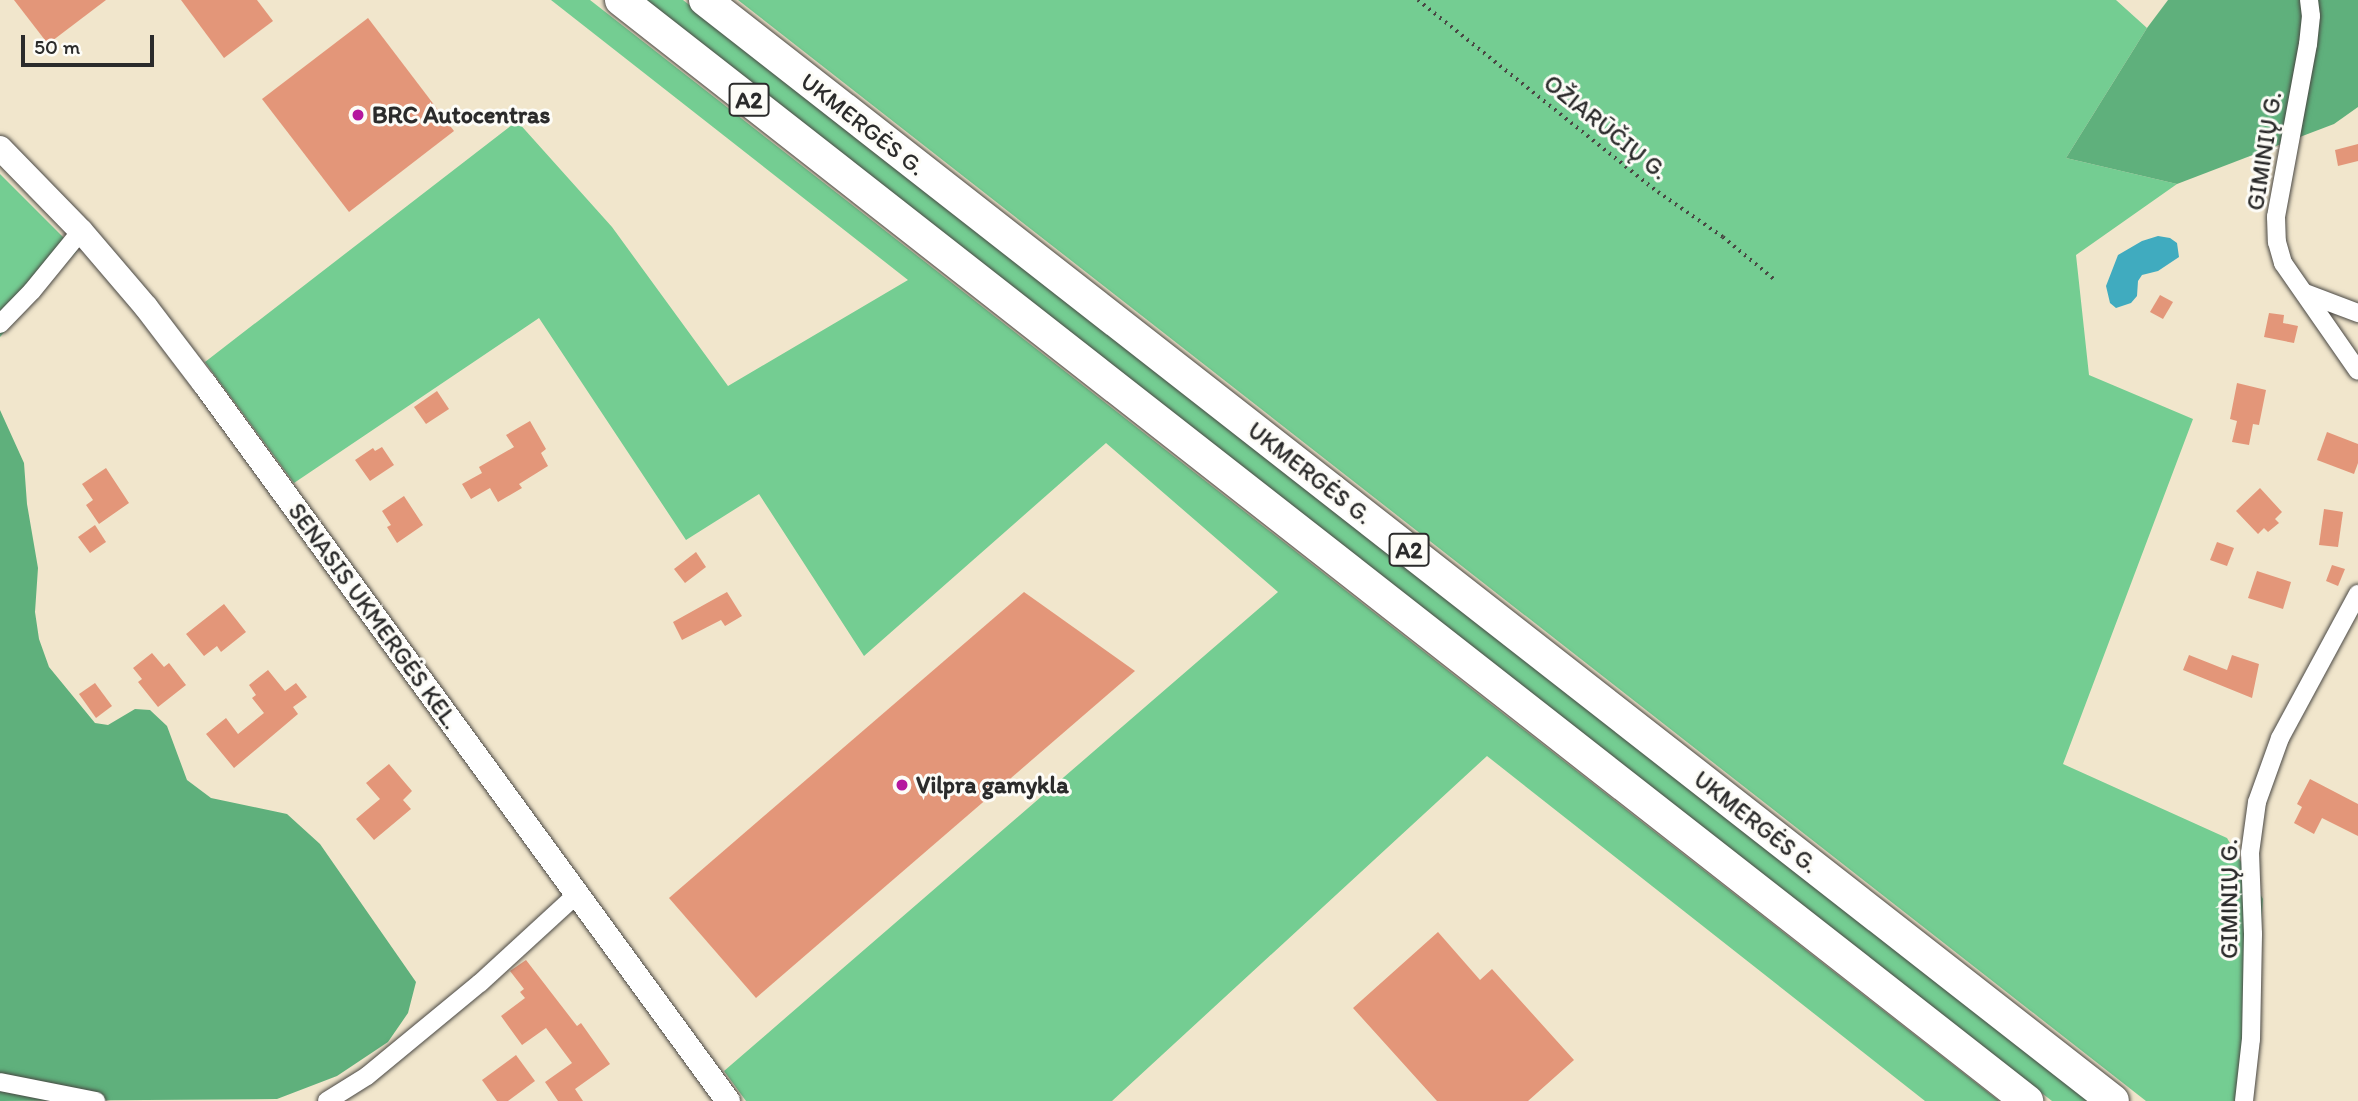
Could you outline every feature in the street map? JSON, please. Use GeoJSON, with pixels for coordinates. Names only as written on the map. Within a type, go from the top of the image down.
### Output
{"type":"FeatureCollection","features":[{"type":"Feature","properties":{"kind":"highway","name":"UKMERGĖS G."},"geometry":{"type":"LineString","coordinates":[[621,0],[2027,1101]]}},
{"type":"Feature","properties":{"kind":"highway","name":"UKMERGĖS G."},"geometry":{"type":"LineString","coordinates":[[705,0],[2113,1101]]}},
{"type":"Feature","properties":{"kind":"main road","name":"SENASIS UKMERGĖS KEL."},"geometry":{"type":"LineString","coordinates":[[0,148],[81,231],[146,307],[729,1101]]}},
{"type":"Feature","properties":{"kind":"street","name":"GIMINIŲ G."},"geometry":{"type":"LineString","coordinates":[[2309,0],[2311,16],[2308,44],[2276,217],[2277,242],[2283,263],[2358,371]]}},
{"type":"Feature","properties":{"kind":"street"},"geometry":{"type":"LineString","coordinates":[[0,324],[32,291],[81,231]]}},
{"type":"Feature","properties":{"kind":"street"},"geometry":{"type":"LineString","coordinates":[[2305,293],[2358,313]]}},
{"type":"Feature","properties":{"kind":"street","name":"GIMINIŲ G."},"geometry":{"type":"LineString","coordinates":[[2244,1101],[2251,1039],[2253,934],[2250,853],[2257,802],[2280,738],[2358,594]]}},
{"type":"Feature","properties":{"kind":"street"},"geometry":{"type":"LineString","coordinates":[[327,1101],[378,1068],[480,983],[578,894]]}},
{"type":"Feature","properties":{"kind":"street"},"geometry":{"type":"LineString","coordinates":[[0,1082],[96,1101]]}},
{"type":"Feature","properties":{"kind":"path","name":"OŽIARŪČIŲ G."},"geometry":{"type":"LineString","coordinates":[[1418,0],[1658,192],[1723,237],[1774,279]]}},
{"type":"Feature","properties":{"kind":"green space"},"geometry":{"type":"Polygon","coordinates":[[[551,0],[590,0],[1999,1101],[1925,1101],[1487,756],[1112,1101],[746,1101],[724,1071],[1278,592],[1106,443],[864,656],[759,494],[686,540],[539,318],[294,483],[205,362],[517,121],[612,227],[728,386],[908,280],[551,0]]]}},
{"type":"Feature","properties":{"kind":"green space"},"geometry":{"type":"Polygon","coordinates":[[[641,0],[683,0],[2092,1101],[2052,1101],[641,0]]]}},
{"type":"Feature","properties":{"kind":"green space"},"geometry":{"type":"Polygon","coordinates":[[[738,0],[2116,0],[2147,28],[2066,158],[2177,184],[2076,255],[2089,375],[2193,419],[2063,764],[2227,838],[2263,899],[2249,1101],[2146,1101],[738,0]]]}},
{"type":"Feature","properties":{"kind":"green space"},"geometry":{"type":"Polygon","coordinates":[[[2168,0],[2358,0],[2358,107],[2334,124],[2177,184],[2066,158],[2147,28],[2168,0]]]}},
{"type":"Feature","properties":{"kind":"green space"},"geometry":{"type":"Polygon","coordinates":[[[0,174],[77,251],[0,337],[0,174]]]}},
{"type":"Feature","properties":{"kind":"green space"},"geometry":{"type":"Polygon","coordinates":[[[0,410],[24,463],[27,504],[38,568],[35,612],[39,639],[49,667],[95,723],[108,725],[135,709],[150,710],[167,726],[187,780],[211,798],[287,814],[320,844],[416,982],[408,1013],[388,1042],[337,1076],[277,1099],[0,1101],[0,410]]]}},
{"type":"Feature","properties":{"kind":"water"},"geometry":{"type":"Polygon","coordinates":[[[2158,236],[2170,238],[2177,243],[2179,257],[2158,271],[2142,275],[2138,281],[2137,296],[2131,303],[2116,308],[2110,303],[2106,286],[2118,255],[2142,241],[2158,236]]]}},
{"type":"Feature","properties":{"kind":"building"},"geometry":{"type":"Polygon","coordinates":[[[14,0],[106,0],[48,44],[14,0]]]}},
{"type":"Feature","properties":{"kind":"building"},"geometry":{"type":"Polygon","coordinates":[[[181,0],[257,0],[273,21],[224,58],[181,0]]]}},
{"type":"Feature","properties":{"kind":"building","name":"BRC Autocentras"},"geometry":{"type":"Polygon","coordinates":[[[368,18],[454,131],[349,212],[262,99],[368,18]]]}},
{"type":"Feature","properties":{"kind":"building"},"geometry":{"type":"Polygon","coordinates":[[[2358,144],[2358,161],[2338,166],[2335,150],[2358,144]]]}},
{"type":"Feature","properties":{"kind":"building"},"geometry":{"type":"Polygon","coordinates":[[[2160,295],[2173,302],[2163,319],[2150,312],[2160,295]]]}},
{"type":"Feature","properties":{"kind":"building"},"geometry":{"type":"Polygon","coordinates":[[[2269,313],[2284,315],[2283,323],[2298,326],[2294,343],[2264,337],[2269,313]]]}},
{"type":"Feature","properties":{"kind":"building"},"geometry":{"type":"Polygon","coordinates":[[[2237,383],[2266,390],[2259,425],[2253,424],[2249,445],[2232,442],[2237,421],[2230,419],[2237,383]]]}},
{"type":"Feature","properties":{"kind":"building"},"geometry":{"type":"Polygon","coordinates":[[[437,391],[449,409],[426,424],[414,407],[437,391]]]}},
{"type":"Feature","properties":{"kind":"building"},"geometry":{"type":"Polygon","coordinates":[[[530,421],[546,449],[541,453],[548,466],[519,484],[522,488],[498,502],[490,488],[471,499],[462,484],[482,473],[479,467],[514,447],[506,435],[530,421]]]}},
{"type":"Feature","properties":{"kind":"building"},"geometry":{"type":"Polygon","coordinates":[[[2327,432],[2358,444],[2358,463],[2354,474],[2317,460],[2327,432]]]}},
{"type":"Feature","properties":{"kind":"building"},"geometry":{"type":"Polygon","coordinates":[[[382,447],[394,465],[370,481],[355,460],[373,448],[375,451],[382,447]]]}},
{"type":"Feature","properties":{"kind":"building"},"geometry":{"type":"Polygon","coordinates":[[[106,468],[129,503],[99,524],[86,505],[93,500],[82,484],[106,468]]]}},
{"type":"Feature","properties":{"kind":"building"},"geometry":{"type":"Polygon","coordinates":[[[2260,488],[2282,512],[2275,519],[2279,523],[2268,532],[2264,528],[2258,534],[2236,511],[2260,488]]]}},
{"type":"Feature","properties":{"kind":"building"},"geometry":{"type":"Polygon","coordinates":[[[404,496],[423,525],[397,543],[387,527],[391,525],[382,511],[404,496]]]}},
{"type":"Feature","properties":{"kind":"building"},"geometry":{"type":"Polygon","coordinates":[[[2324,509],[2343,512],[2338,547],[2319,545],[2324,509]]]}},
{"type":"Feature","properties":{"kind":"building"},"geometry":{"type":"Polygon","coordinates":[[[95,525],[106,542],[90,553],[78,537],[95,525]]]}},
{"type":"Feature","properties":{"kind":"building"},"geometry":{"type":"Polygon","coordinates":[[[2217,542],[2234,548],[2227,566],[2210,560],[2217,542]]]}},
{"type":"Feature","properties":{"kind":"building"},"geometry":{"type":"Polygon","coordinates":[[[696,552],[706,567],[685,583],[674,569],[696,552]]]}},
{"type":"Feature","properties":{"kind":"building"},"geometry":{"type":"Polygon","coordinates":[[[2332,565],[2345,569],[2338,586],[2326,581],[2332,565]]]}},
{"type":"Feature","properties":{"kind":"building"},"geometry":{"type":"Polygon","coordinates":[[[2257,571],[2291,582],[2283,609],[2248,598],[2257,571]]]}},
{"type":"Feature","properties":{"kind":"building"},"geometry":{"type":"Polygon","coordinates":[[[727,592],[742,616],[725,626],[721,620],[682,640],[673,622],[727,592]]]}},
{"type":"Feature","properties":{"kind":"building","name":"Vilpra gamykla"},"geometry":{"type":"Polygon","coordinates":[[[1024,592],[1135,671],[756,998],[669,898],[1024,592]]]}},
{"type":"Feature","properties":{"kind":"building"},"geometry":{"type":"Polygon","coordinates":[[[224,604],[246,632],[221,652],[217,646],[204,656],[186,634],[224,604]]]}},
{"type":"Feature","properties":{"kind":"building"},"geometry":{"type":"Polygon","coordinates":[[[152,653],[164,667],[169,663],[186,685],[158,707],[138,682],[142,679],[133,668],[152,653]]]}},
{"type":"Feature","properties":{"kind":"building"},"geometry":{"type":"Polygon","coordinates":[[[2189,655],[2227,670],[2232,655],[2259,664],[2252,698],[2183,670],[2189,655]]]}},
{"type":"Feature","properties":{"kind":"building"},"geometry":{"type":"Polygon","coordinates":[[[268,670],[285,691],[296,683],[307,697],[293,707],[298,714],[234,768],[206,734],[226,718],[238,734],[264,713],[252,698],[256,695],[249,685],[268,670]]]}},
{"type":"Feature","properties":{"kind":"building"},"geometry":{"type":"Polygon","coordinates":[[[95,683],[112,706],[96,718],[79,694],[95,683]]]}},
{"type":"Feature","properties":{"kind":"building"},"geometry":{"type":"Polygon","coordinates":[[[389,764],[412,791],[403,800],[411,809],[374,840],[356,819],[380,799],[366,783],[389,764]]]}},
{"type":"Feature","properties":{"kind":"building"},"geometry":{"type":"Polygon","coordinates":[[[2310,779],[2358,804],[2358,836],[2322,818],[2314,834],[2294,823],[2302,807],[2297,804],[2310,779]]]}},
{"type":"Feature","properties":{"kind":"building"},"geometry":{"type":"Polygon","coordinates":[[[1438,932],[1480,980],[1492,969],[1574,1060],[1528,1101],[1437,1101],[1353,1008],[1438,932]]]}},
{"type":"Feature","properties":{"kind":"building"},"geometry":{"type":"Polygon","coordinates":[[[526,960],[577,1026],[581,1023],[610,1064],[575,1089],[583,1101],[558,1101],[545,1082],[572,1063],[546,1028],[522,1045],[501,1016],[525,998],[520,992],[524,989],[510,971],[526,960]]]}},
{"type":"Feature","properties":{"kind":"building"},"geometry":{"type":"Polygon","coordinates":[[[516,1055],[535,1081],[508,1101],[497,1101],[482,1080],[516,1055]]]}},
{"type":"Feature","properties":{"kind":"place","name":"BRC Autocentras"},"geometry":{"type":"Point","coordinates":[358,115]}},
{"type":"Feature","properties":{"kind":"place","name":"Vilpra gamykla"},"geometry":{"type":"Point","coordinates":[902,785]}}]}
